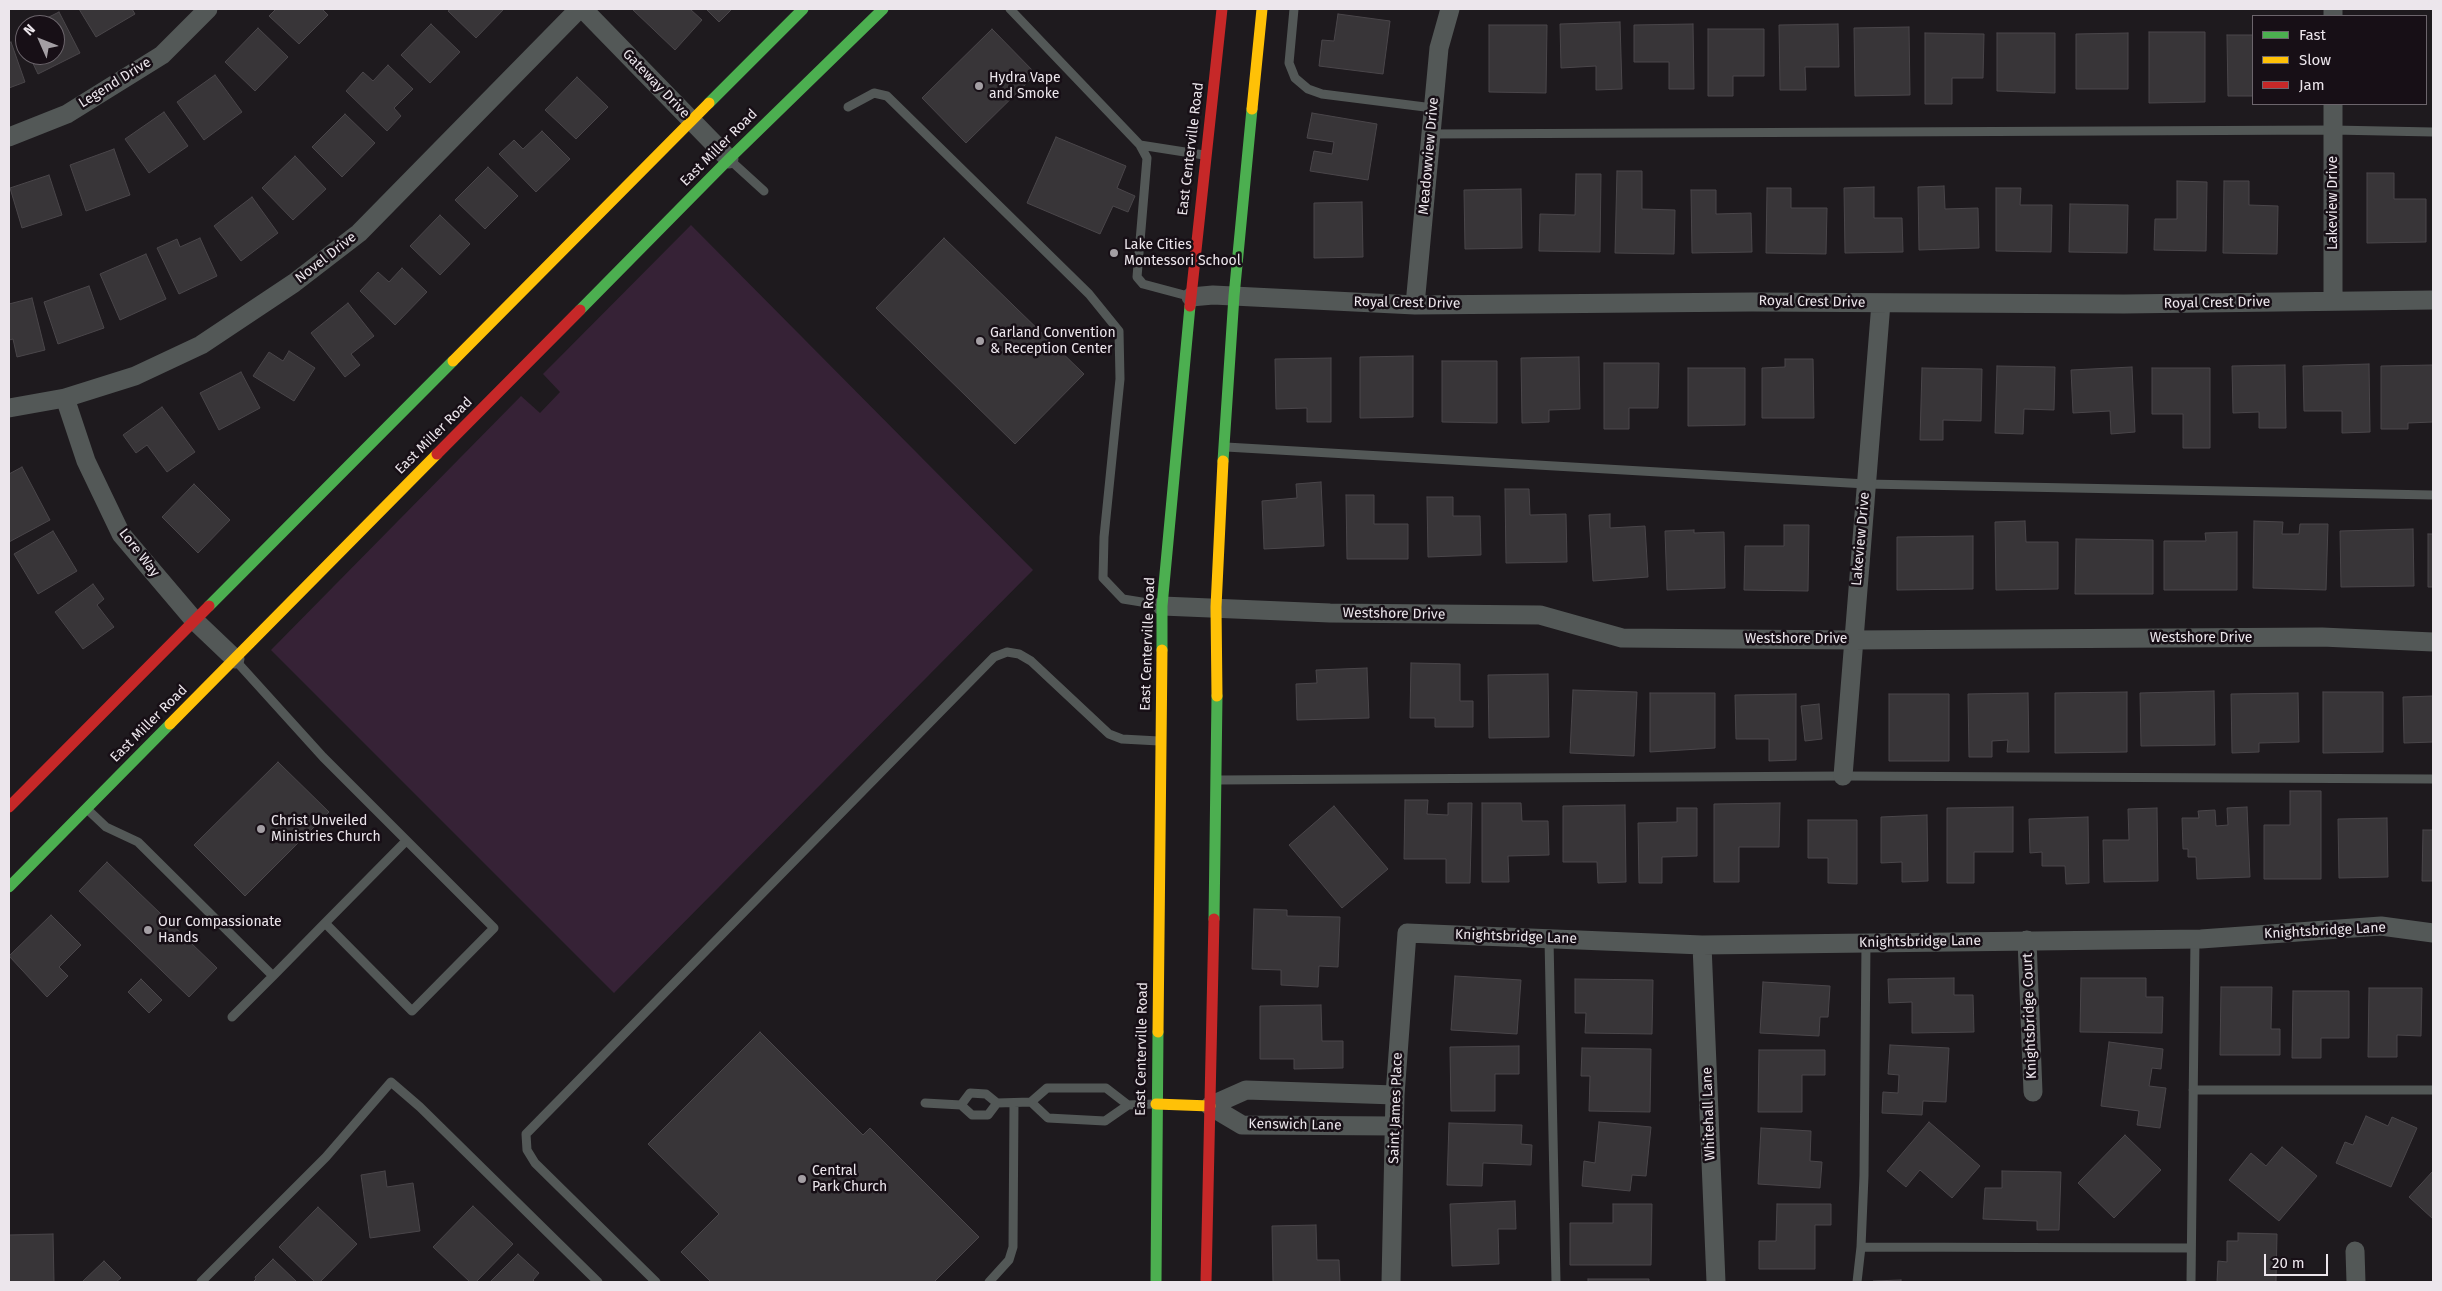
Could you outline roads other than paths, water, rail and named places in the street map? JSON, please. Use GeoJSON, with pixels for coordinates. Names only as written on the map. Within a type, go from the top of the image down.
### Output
{"type":"FeatureCollection","features":[{"type":"Feature","properties":{"kind":"main road"},"geometry":{"type":"LineString","coordinates":[[9,807],[803,9]]}},
{"type":"Feature","properties":{"kind":"main road","name":"East Miller Road"},"geometry":{"type":"LineString","coordinates":[[9,887],[728,159],[884,9]]}},
{"type":"Feature","properties":{"kind":"main road","name":"East Centerville Road"},"geometry":{"type":"LineString","coordinates":[[1156,1282],[1156,1104],[1162,606],[1191,297],[1222,9]]}},
{"type":"Feature","properties":{"kind":"main road"},"geometry":{"type":"LineString","coordinates":[[1206,1282],[1217,780],[1216,607],[1234,296],[1262,9]]}},
{"type":"Feature","properties":{"kind":"main road"},"geometry":{"type":"LineString","coordinates":[[1156,1104],[1210,1106]]}},
{"type":"Feature","properties":{"kind":"street","name":"Legend Drive"},"geometry":{"type":"LineString","coordinates":[[9,137],[67,114],[162,55],[208,9]]}},
{"type":"Feature","properties":{"kind":"street","name":"Novel Drive"},"geometry":{"type":"LineString","coordinates":[[9,408],[65,398],[135,376],[201,345],[294,283],[359,233],[579,9]]}},
{"type":"Feature","properties":{"kind":"street","name":"Gateway Drive"},"geometry":{"type":"LineString","coordinates":[[583,9],[728,159]]}},
{"type":"Feature","properties":{"kind":"street","name":"Meadowview Drive"},"geometry":{"type":"LineString","coordinates":[[1415,305],[1439,48],[1450,9]]}},
{"type":"Feature","properties":{"kind":"street","name":"Lakeview Drive"},"geometry":{"type":"LineString","coordinates":[[2333,105],[2334,301]]}},
{"type":"Feature","properties":{"kind":"street","name":"Royal Crest Drive"},"geometry":{"type":"LineString","coordinates":[[1191,297],[1234,296],[1415,305],[2433,300]]}},
{"type":"Feature","properties":{"kind":"street","name":"Lakeview Drive"},"geometry":{"type":"LineString","coordinates":[[1843,776],[1881,303]]}},
{"type":"Feature","properties":{"kind":"street","name":"Lore Way"},"geometry":{"type":"LineString","coordinates":[[65,398],[86,461],[121,534],[194,620],[234,659]]}},
{"type":"Feature","properties":{"kind":"street","name":"Westshore Drive"},"geometry":{"type":"LineString","coordinates":[[1162,606],[1330,613],[1540,615],[1622,638],[1853,640],[2322,637],[2433,642]]}},
{"type":"Feature","properties":{"kind":"street","name":"Knightsbridge Lane"},"geometry":{"type":"LineString","coordinates":[[1407,933],[1702,945],[2195,939],[2381,926],[2433,934]]}},
{"type":"Feature","properties":{"kind":"street","name":"Saint James Place"},"geometry":{"type":"LineString","coordinates":[[1391,1282],[1395,1095],[1407,933]]}},
{"type":"Feature","properties":{"kind":"street","name":"Knightsbridge Court"},"geometry":{"type":"LineString","coordinates":[[2027,940],[2033,1092]]}},
{"type":"Feature","properties":{"kind":"street","name":"Whitehall Lane"},"geometry":{"type":"LineString","coordinates":[[1702,945],[1716,1282]]}},
{"type":"Feature","properties":{"kind":"street"},"geometry":{"type":"LineString","coordinates":[[1210,1106],[1246,1090],[1395,1095]]}},
{"type":"Feature","properties":{"kind":"street","name":"Kenswich Lane"},"geometry":{"type":"LineString","coordinates":[[1210,1106],[1242,1125],[1394,1126]]}},
{"type":"Feature","properties":{"kind":"street"},"geometry":{"type":"LineString","coordinates":[[2355,1251],[2356,1282]]}},
{"type":"Feature","properties":{"kind":"lane"},"geometry":{"type":"LineString","coordinates":[[1010,9],[1140,145],[1147,158],[1137,277],[1143,284],[1191,297]]}},
{"type":"Feature","properties":{"kind":"lane"},"geometry":{"type":"LineString","coordinates":[[1294,9],[1289,63],[1295,78],[1308,88],[1322,94],[1433,108]]}},
{"type":"Feature","properties":{"kind":"lane"},"geometry":{"type":"LineString","coordinates":[[848,107],[874,93],[886,96],[1089,294],[1119,331],[1120,380],[1104,537],[1103,578],[1123,599],[1162,606]]}},
{"type":"Feature","properties":{"kind":"lane"},"geometry":{"type":"LineString","coordinates":[[1431,134],[2333,130],[2433,132]]}},
{"type":"Feature","properties":{"kind":"lane"},"geometry":{"type":"LineString","coordinates":[[1140,145],[1206,156]]}},
{"type":"Feature","properties":{"kind":"lane"},"geometry":{"type":"LineString","coordinates":[[728,159],[764,191]]}},
{"type":"Feature","properties":{"kind":"lane"},"geometry":{"type":"LineString","coordinates":[[1224,447],[1866,484],[2433,495]]}},
{"type":"Feature","properties":{"kind":"lane"},"geometry":{"type":"LineString","coordinates":[[656,1282],[535,1163],[527,1150],[526,1134],[994,657],[1007,652],[1020,654],[1031,661],[1109,734],[1122,739],[1161,741]]}},
{"type":"Feature","properties":{"kind":"lane"},"geometry":{"type":"LineString","coordinates":[[234,659],[406,841],[494,928],[412,1011],[325,923]]}},
{"type":"Feature","properties":{"kind":"lane"},"geometry":{"type":"LineString","coordinates":[[1217,780],[1843,776],[2433,779]]}},
{"type":"Feature","properties":{"kind":"lane"},"geometry":{"type":"LineString","coordinates":[[86,808],[106,827],[138,842],[274,976]]}},
{"type":"Feature","properties":{"kind":"lane"},"geometry":{"type":"LineString","coordinates":[[232,1017],[406,841]]}},
{"type":"Feature","properties":{"kind":"lane"},"geometry":{"type":"LineString","coordinates":[[1549,939],[1556,1282]]}},
{"type":"Feature","properties":{"kind":"lane"},"geometry":{"type":"LineString","coordinates":[[2191,1282],[2195,939]]}},
{"type":"Feature","properties":{"kind":"lane"},"geometry":{"type":"LineString","coordinates":[[1857,1282],[1861,1247],[1866,1044],[1866,942]]}},
{"type":"Feature","properties":{"kind":"lane"},"geometry":{"type":"LineString","coordinates":[[201,1282],[326,1157],[391,1082],[420,1107],[598,1282]]}},
{"type":"Feature","properties":{"kind":"lane"},"geometry":{"type":"LineString","coordinates":[[961,1105],[970,1093],[986,1094],[997,1103],[1014,1103],[1031,1102],[1047,1088],[1106,1088],[1128,1105]]}},
{"type":"Feature","properties":{"kind":"lane"},"geometry":{"type":"LineString","coordinates":[[2193,1090],[2433,1090]]}},
{"type":"Feature","properties":{"kind":"lane"},"geometry":{"type":"LineString","coordinates":[[1031,1102],[1048,1118],[1105,1121],[1128,1105],[1156,1104]]}},
{"type":"Feature","properties":{"kind":"lane"},"geometry":{"type":"LineString","coordinates":[[925,1103],[961,1105],[972,1115],[988,1115],[997,1103]]}},
{"type":"Feature","properties":{"kind":"lane"},"geometry":{"type":"LineString","coordinates":[[988,1282],[1008,1260],[1013,1247],[1014,1103]]}},
{"type":"Feature","properties":{"kind":"lane"},"geometry":{"type":"LineString","coordinates":[[1861,1247],[2191,1248]]}},
{"type":"Feature","properties":{"kind":"place","name":"Hydra Vape and Smoke"},"geometry":{"type":"Point","coordinates":[979,86]}},
{"type":"Feature","properties":{"kind":"place","name":"Lake Cities Montessori School"},"geometry":{"type":"Point","coordinates":[1114,253]}},
{"type":"Feature","properties":{"kind":"place","name":"Garland Convention & Reception Center"},"geometry":{"type":"Point","coordinates":[980,341]}},
{"type":"Feature","properties":{"kind":"place","name":"Christ Unveiled Ministries Church"},"geometry":{"type":"Point","coordinates":[261,829]}},
{"type":"Feature","properties":{"kind":"place","name":"Our Compassionate Hands"},"geometry":{"type":"Point","coordinates":[148,930]}},
{"type":"Feature","properties":{"kind":"place","name":"Central Park Church"},"geometry":{"type":"Point","coordinates":[802,1179]}}]}
